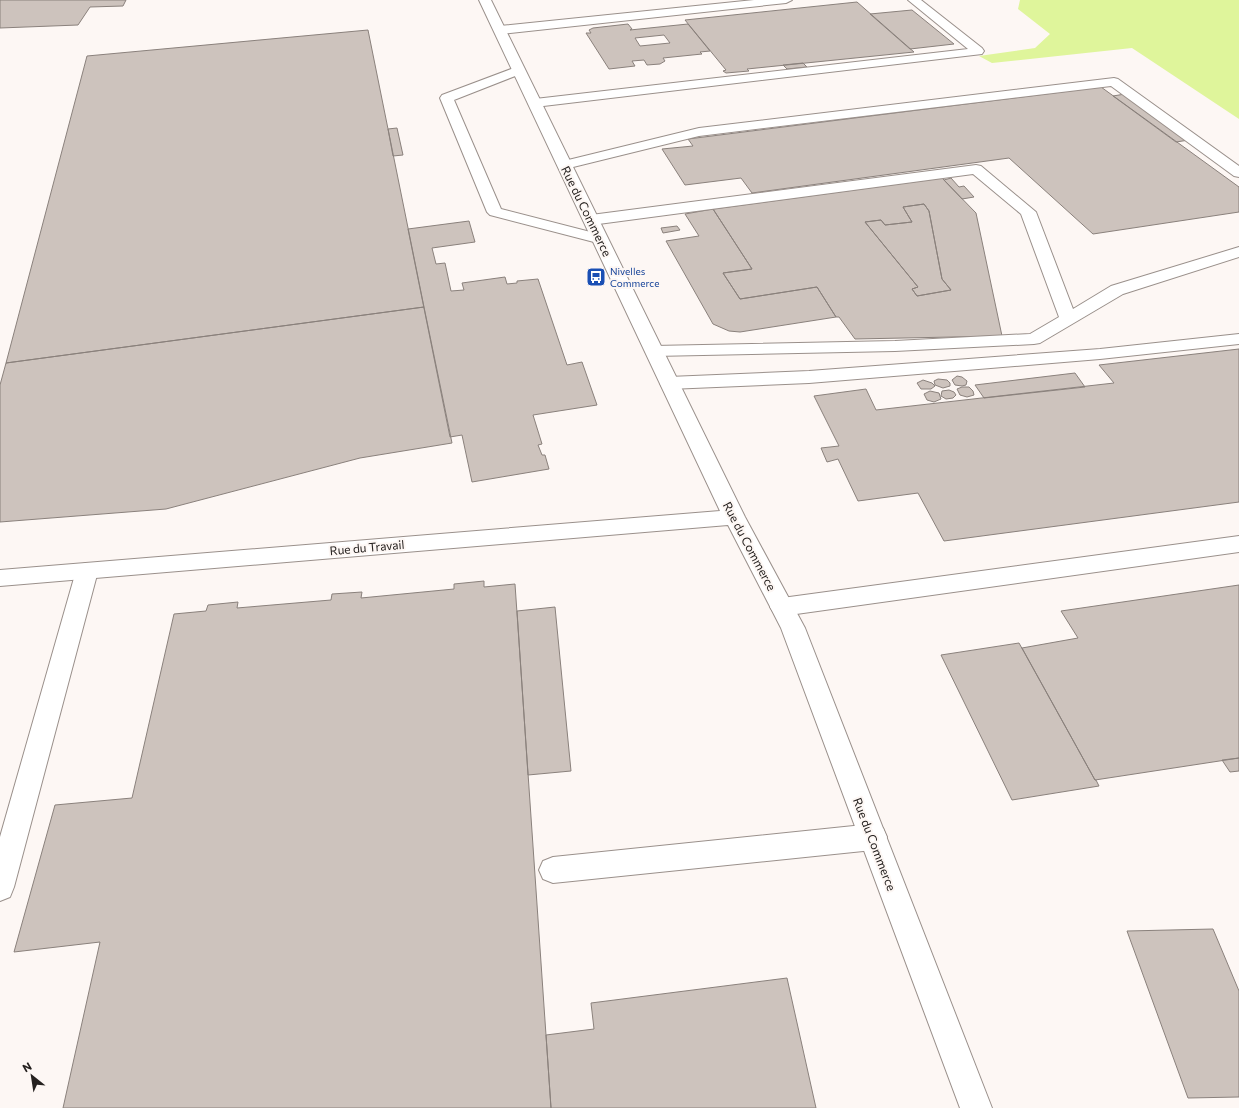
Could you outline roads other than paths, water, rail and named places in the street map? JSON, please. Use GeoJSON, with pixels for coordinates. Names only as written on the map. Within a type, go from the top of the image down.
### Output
{"type":"FeatureCollection","features":[{"type":"Feature","properties":{"kind":"street","name":"Rue du Commerce"},"geometry":{"type":"LineString","coordinates":[[485,0],[734,517],[793,628],[976,1108]]}},
{"type":"Feature","properties":{"kind":"street"},"geometry":{"type":"LineString","coordinates":[[500,30],[786,0]]}},
{"type":"Feature","properties":{"kind":"street"},"geometry":{"type":"LineString","coordinates":[[535,103],[978,51],[914,0]]}},
{"type":"Feature","properties":{"kind":"street"},"geometry":{"type":"LineString","coordinates":[[519,70],[447,98],[495,212],[600,239]]}},
{"type":"Feature","properties":{"kind":"street"},"geometry":{"type":"LineString","coordinates":[[565,165],[699,132],[1114,82],[1239,173]]}},
{"type":"Feature","properties":{"kind":"street"},"geometry":{"type":"LineString","coordinates":[[591,220],[976,168],[1028,212],[1068,319]]}},
{"type":"Feature","properties":{"kind":"street"},"geometry":{"type":"LineString","coordinates":[[654,351],[895,346],[1034,339],[1117,290],[1239,252]]}},
{"type":"Feature","properties":{"kind":"street"},"geometry":{"type":"LineString","coordinates":[[669,383],[809,377],[1092,355],[1239,339]]}},
{"type":"Feature","properties":{"kind":"street","name":"Rue du Travail"},"geometry":{"type":"LineString","coordinates":[[0,578],[734,517]]}},
{"type":"Feature","properties":{"kind":"street"},"geometry":{"type":"LineString","coordinates":[[782,607],[1239,544]]}},
{"type":"Feature","properties":{"kind":"street"},"geometry":{"type":"LineString","coordinates":[[0,888],[87,571]]}},
{"type":"Feature","properties":{"kind":"street"},"geometry":{"type":"LineString","coordinates":[[553,870],[873,837]]}},
{"type":"Feature","properties":{"kind":"place","name":"Nivelles Commerce"},"geometry":{"type":"Point","coordinates":[596,277]}}]}
